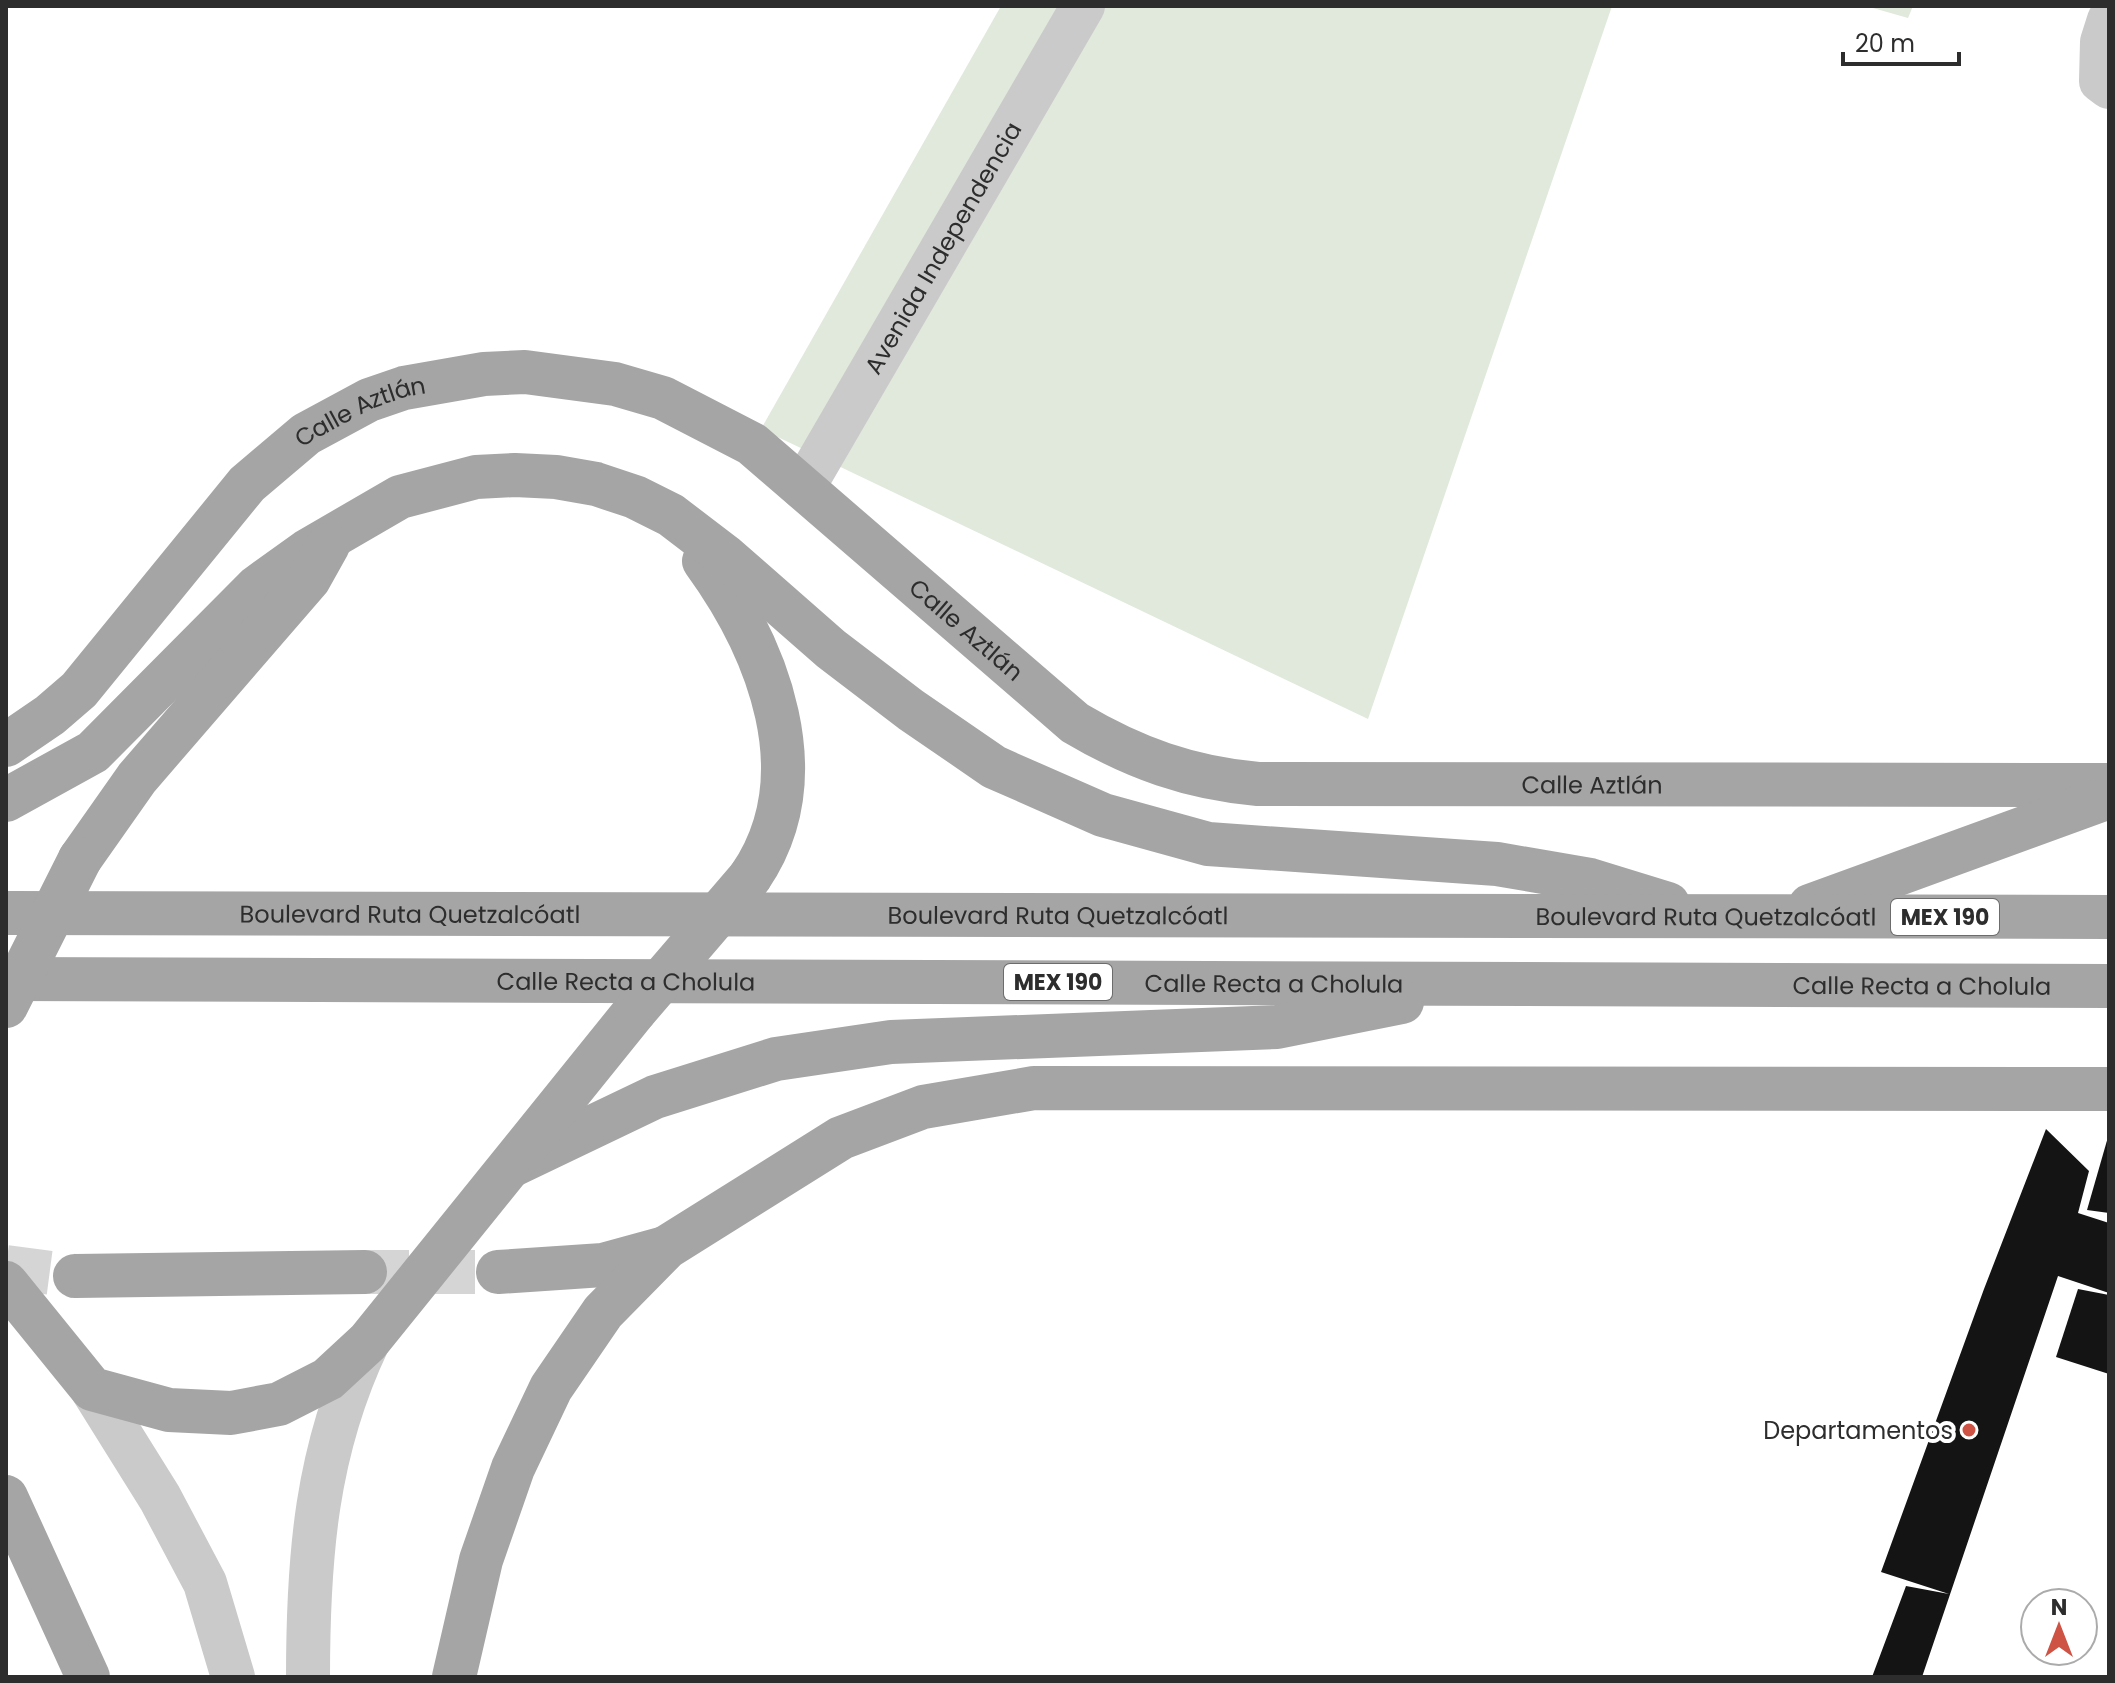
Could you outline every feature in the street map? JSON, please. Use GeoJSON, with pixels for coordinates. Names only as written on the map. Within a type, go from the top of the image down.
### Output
{"type":"FeatureCollection","features":[{"type":"Feature","properties":{"kind":"main road","name":"Calle Aztlán"},"geometry":{"type":"LineString","coordinates":[[6,745],[50,715],[79,690],[247,484],[277,456],[337,416],[404,388],[484,374],[525,372],[615,384],[663,398],[752,444],[1075,723],[1112,745],[1187,774],[1258,784],[2109,785]]}},
{"type":"Feature","properties":{"kind":"main road"},"geometry":{"type":"LineString","coordinates":[[6,800],[93,752],[257,587],[332,536],[400,497],[476,477],[556,477],[596,484],[635,497],[671,515],[726,557],[831,649],[911,710],[994,767],[1103,815],[1208,844],[1544,870],[1633,892],[1703,917]]}},
{"type":"Feature","properties":{"kind":"main road"},"geometry":{"type":"LineString","coordinates":[[6,1283],[92,1389],[169,1410],[252,1410],[279,1404],[328,1379],[368,1342],[635,1011],[765,856],[781,808],[782,755],[771,688],[745,622],[671,515]]}},
{"type":"Feature","properties":{"kind":"main road"},"geometry":{"type":"LineString","coordinates":[[6,1006],[80,859],[137,778],[302,589],[332,536]]}},
{"type":"Feature","properties":{"kind":"main road"},"geometry":{"type":"LineString","coordinates":[[1782,917],[2109,797]]}},
{"type":"Feature","properties":{"kind":"main road","name":"Boulevard Ruta Quetzalcóatl"},"geometry":{"type":"LineString","coordinates":[[6,913],[2109,917]]}},
{"type":"Feature","properties":{"kind":"main road","name":"Calle Recta a Cholula"},"geometry":{"type":"LineString","coordinates":[[6,979],[2109,986]]}},
{"type":"Feature","properties":{"kind":"main road"},"geometry":{"type":"LineString","coordinates":[[513,1165],[655,1097],[776,1059],[891,1042],[1277,1027],[1494,984]]}},
{"type":"Feature","properties":{"kind":"main road"},"geometry":{"type":"LineString","coordinates":[[1993,985],[2109,1009]]}},
{"type":"Feature","properties":{"kind":"main road"},"geometry":{"type":"LineString","coordinates":[[454,1677],[481,1560],[513,1468],[551,1388],[603,1312],[667,1247],[841,1138],[923,1107],[1034,1088],[2109,1089]]}},
{"type":"Feature","properties":{"kind":"main road"},"geometry":{"type":"LineString","coordinates":[[498,1272],[603,1265],[667,1247]]}},
{"type":"Feature","properties":{"kind":"main road"},"geometry":{"type":"LineString","coordinates":[[75,1276],[365,1272]]}},
{"type":"Feature","properties":{"kind":"main road"},"geometry":{"type":"LineString","coordinates":[[6,1497],[88,1677]]}},
{"type":"Feature","properties":{"kind":"street","name":"Avenida Independencia"},"geometry":{"type":"LineString","coordinates":[[803,488],[1083,6]]}},
{"type":"Feature","properties":{"kind":"street"},"geometry":{"type":"LineString","coordinates":[[2109,20],[2102,42],[2101,81],[2109,87]]}},
{"type":"Feature","properties":{"kind":"street"},"geometry":{"type":"LineString","coordinates":[[308,1677],[309,1556],[325,1464],[338,1410],[368,1342]]}},
{"type":"Feature","properties":{"kind":"street"},"geometry":{"type":"LineString","coordinates":[[92,1389],[160,1498],[205,1583],[233,1677]]}},
{"type":"Feature","properties":{"kind":"shaded area"},"geometry":{"type":"Polygon","coordinates":[[[1001,6],[1612,6],[1368,719],[761,429],[1001,6]]]}},
{"type":"Feature","properties":{"kind":"shaded area"},"geometry":{"type":"Polygon","coordinates":[[[1866,6],[1913,6],[1908,18],[1866,6]]]}},
{"type":"Feature","properties":{"kind":"building","name":"Departamentos"},"geometry":{"type":"Polygon","coordinates":[[[2046,1129],[2089,1171],[2078,1213],[2109,1223],[2109,1293],[2058,1276],[1922,1677],[1872,1677],[1906,1586],[1949,1594],[1881,1572],[2046,1129]]]}},
{"type":"Feature","properties":{"kind":"building"},"geometry":{"type":"Polygon","coordinates":[[[2109,1137],[2109,1213],[2087,1210],[2109,1137]]]}},
{"type":"Feature","properties":{"kind":"building"},"geometry":{"type":"Polygon","coordinates":[[[2078,1289],[2109,1295],[2109,1374],[2056,1357],[2078,1289]]]}},
{"type":"Feature","properties":{"kind":"tunnel"},"geometry":{"type":"LineString","coordinates":[[6,1267],[75,1276]]}},
{"type":"Feature","properties":{"kind":"tunnel"},"geometry":{"type":"LineString","coordinates":[[365,1272],[498,1272]]}},
{"type":"Feature","properties":{"kind":"place","name":"Departamentos"},"geometry":{"type":"Point","coordinates":[1969,1430]}}]}
